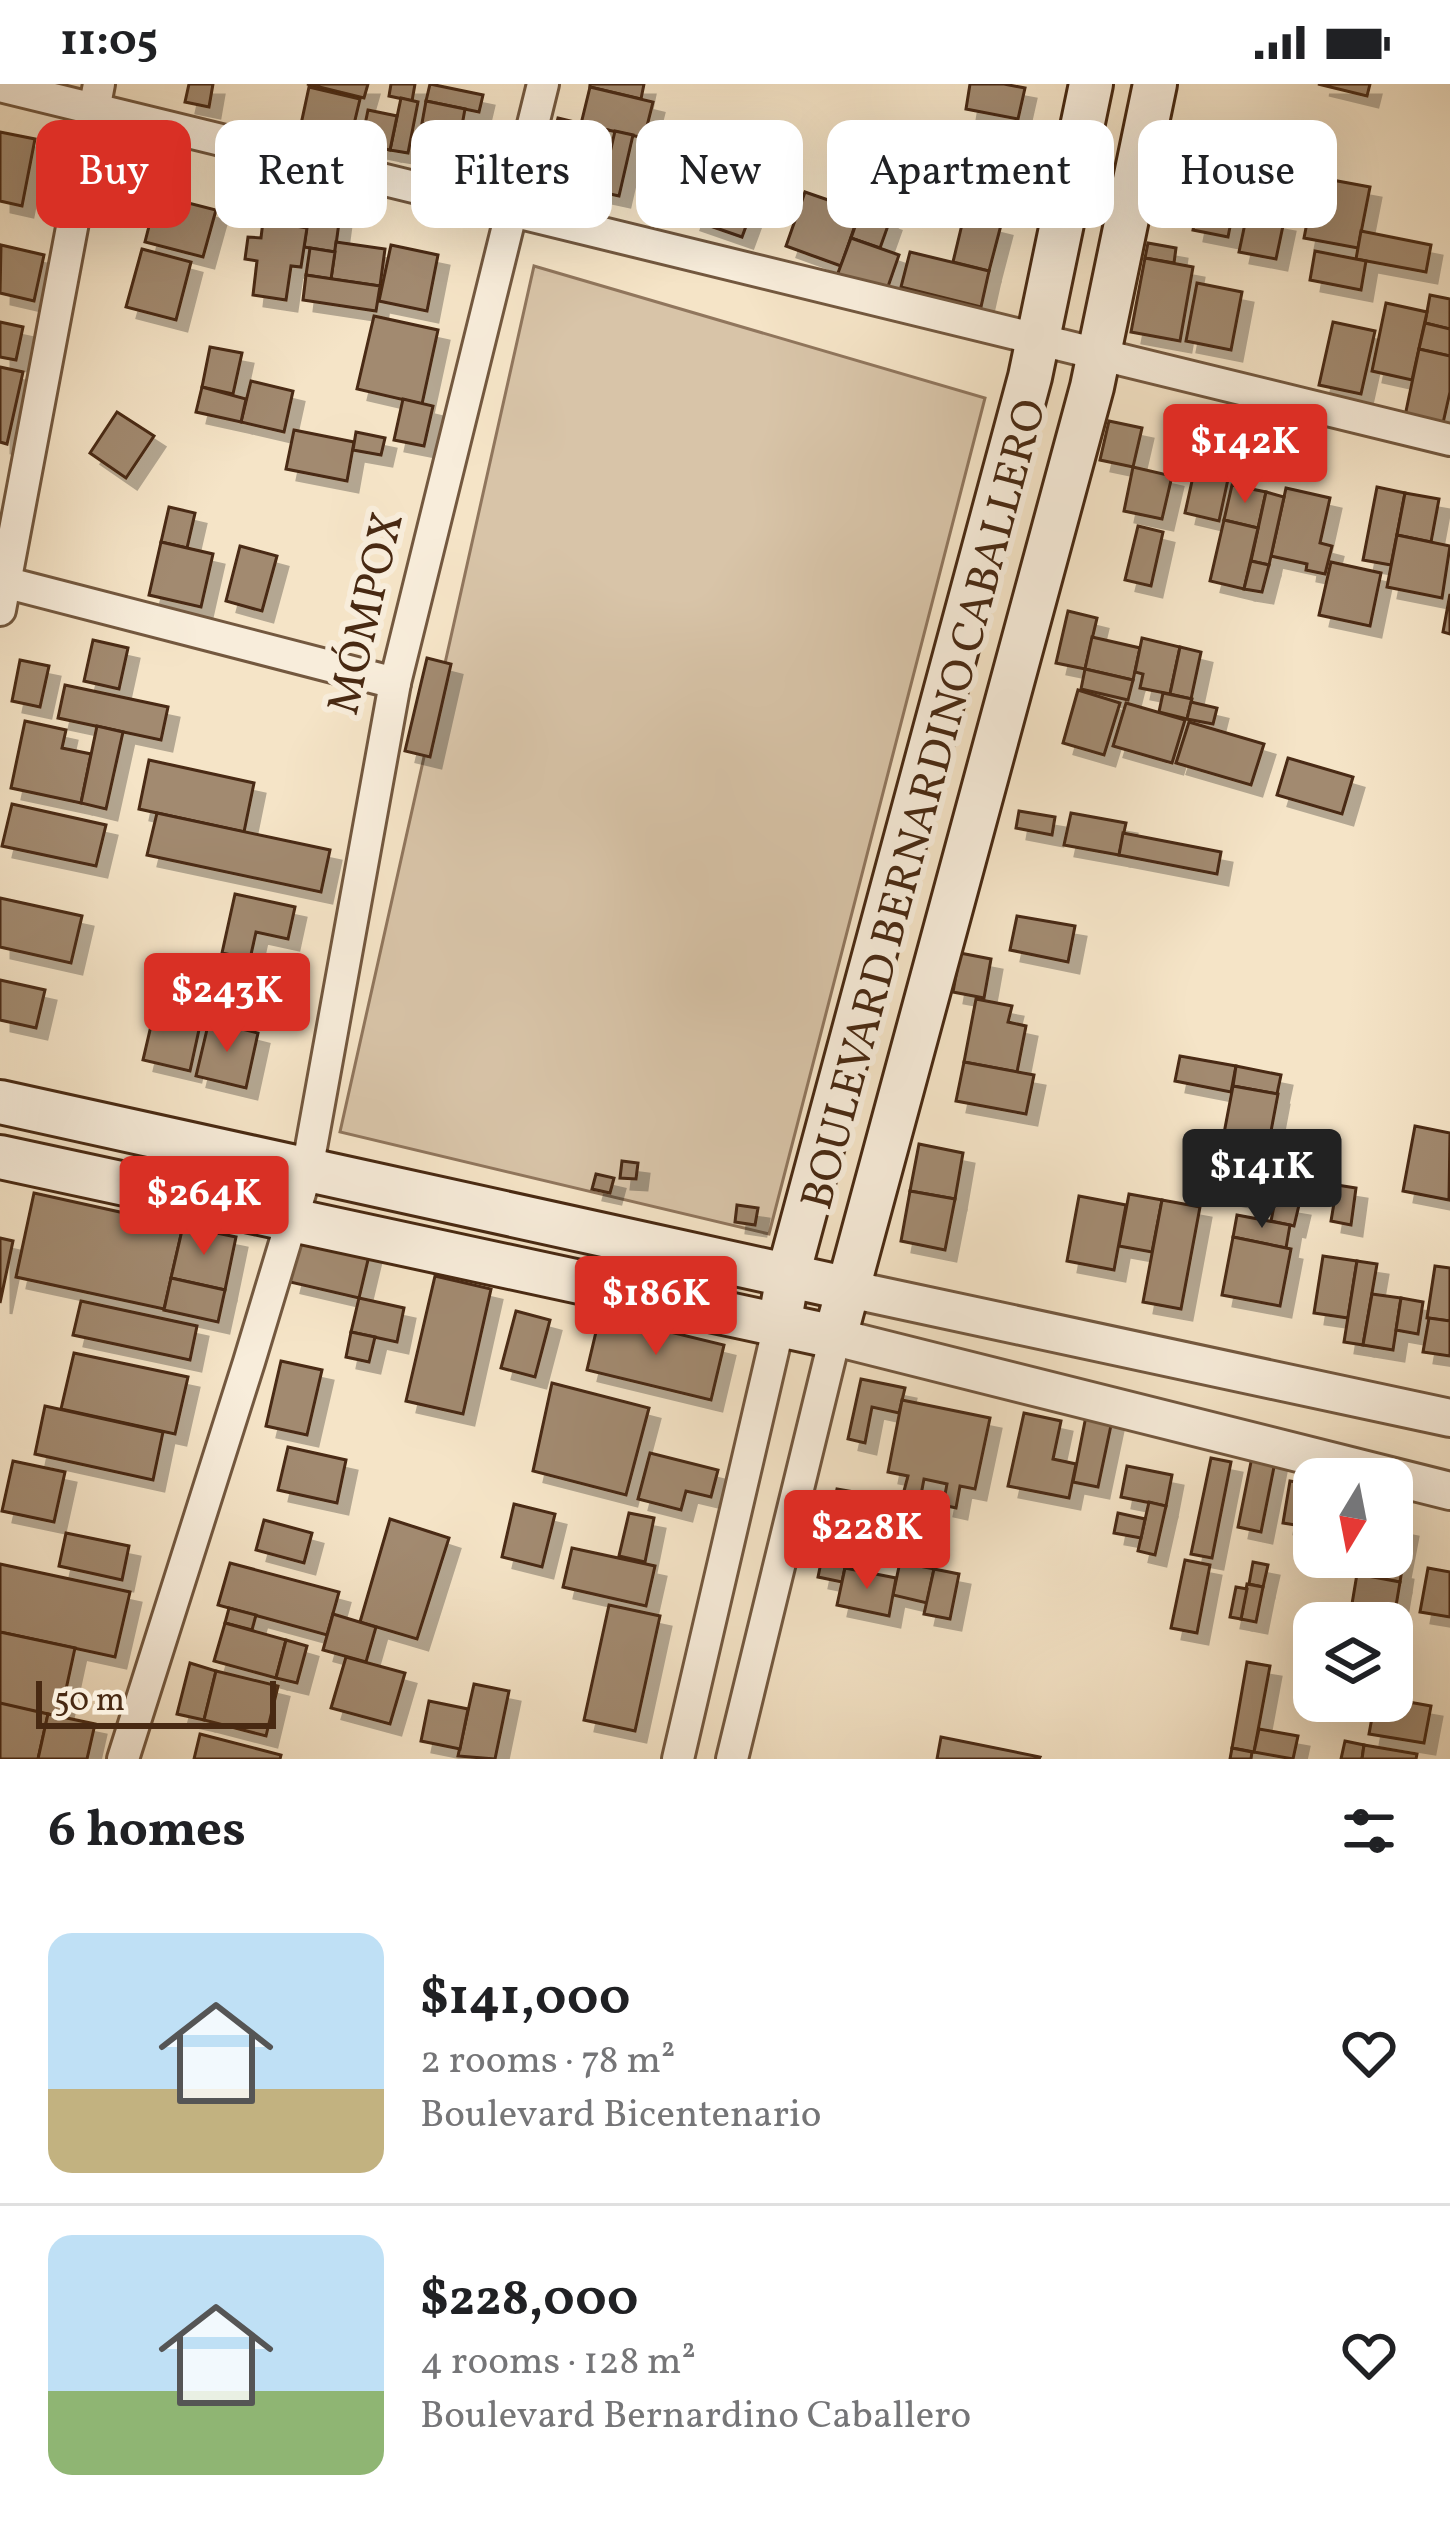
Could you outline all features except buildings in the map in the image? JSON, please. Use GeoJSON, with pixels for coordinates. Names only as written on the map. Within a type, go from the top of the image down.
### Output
{"type":"FeatureCollection","features":[{"type":"Feature","properties":{"kind":"main road","name":"BOULEVARD BERNARDINO CABALLERO"},"geometry":{"type":"LineString","coordinates":[[779,1325],[788,1275],[1039,340],[1091,84]]}},
{"type":"Feature","properties":{"kind":"main road","name":"BOULEVARD BERNARDINO CABALLERO"},"geometry":{"type":"LineString","coordinates":[[835,1337],[1099,355],[1155,84]]}},
{"type":"Feature","properties":{"kind":"main road"},"geometry":{"type":"LineString","coordinates":[[0,1102],[849,1289]]}},
{"type":"Feature","properties":{"kind":"main road"},"geometry":{"type":"LineString","coordinates":[[0,1157],[835,1337]]}},
{"type":"Feature","properties":{"kind":"street","name":"MÓMPOX"},"geometry":{"type":"LineString","coordinates":[[535,120],[543,84]]}},
{"type":"Feature","properties":{"kind":"street"},"geometry":{"type":"LineString","coordinates":[[0,86],[97,97],[411,184]]}},
{"type":"Feature","properties":{"kind":"street"},"geometry":{"type":"LineString","coordinates":[[97,97],[2,591],[395,683]]}},
{"type":"Feature","properties":{"kind":"street","name":"MÓMPOX"},"geometry":{"type":"LineString","coordinates":[[123,1759],[307,1170],[395,683],[509,228]]}},
{"type":"Feature","properties":{"kind":"street"},"geometry":{"type":"LineString","coordinates":[[579,228],[1450,440]]}},
{"type":"Feature","properties":{"kind":"street"},"geometry":{"type":"LineString","coordinates":[[849,1289],[1450,1418]]}},
{"type":"Feature","properties":{"kind":"street","name":"BOULEVARD BERNARDINO CABALLERO"},"geometry":{"type":"LineString","coordinates":[[678,1759],[779,1325]]}},
{"type":"Feature","properties":{"kind":"street"},"geometry":{"type":"LineString","coordinates":[[835,1337],[1450,1491]]}},
{"type":"Feature","properties":{"kind":"street","name":"BOULEVARD BERNARDINO CABALLERO"},"geometry":{"type":"LineString","coordinates":[[732,1759],[835,1337]]}},
{"type":"Feature","properties":{"kind":"shaded area"},"geometry":{"type":"Polygon","coordinates":[[[534,266],[985,398],[769,1234],[340,1132],[534,266]]]}}]}
